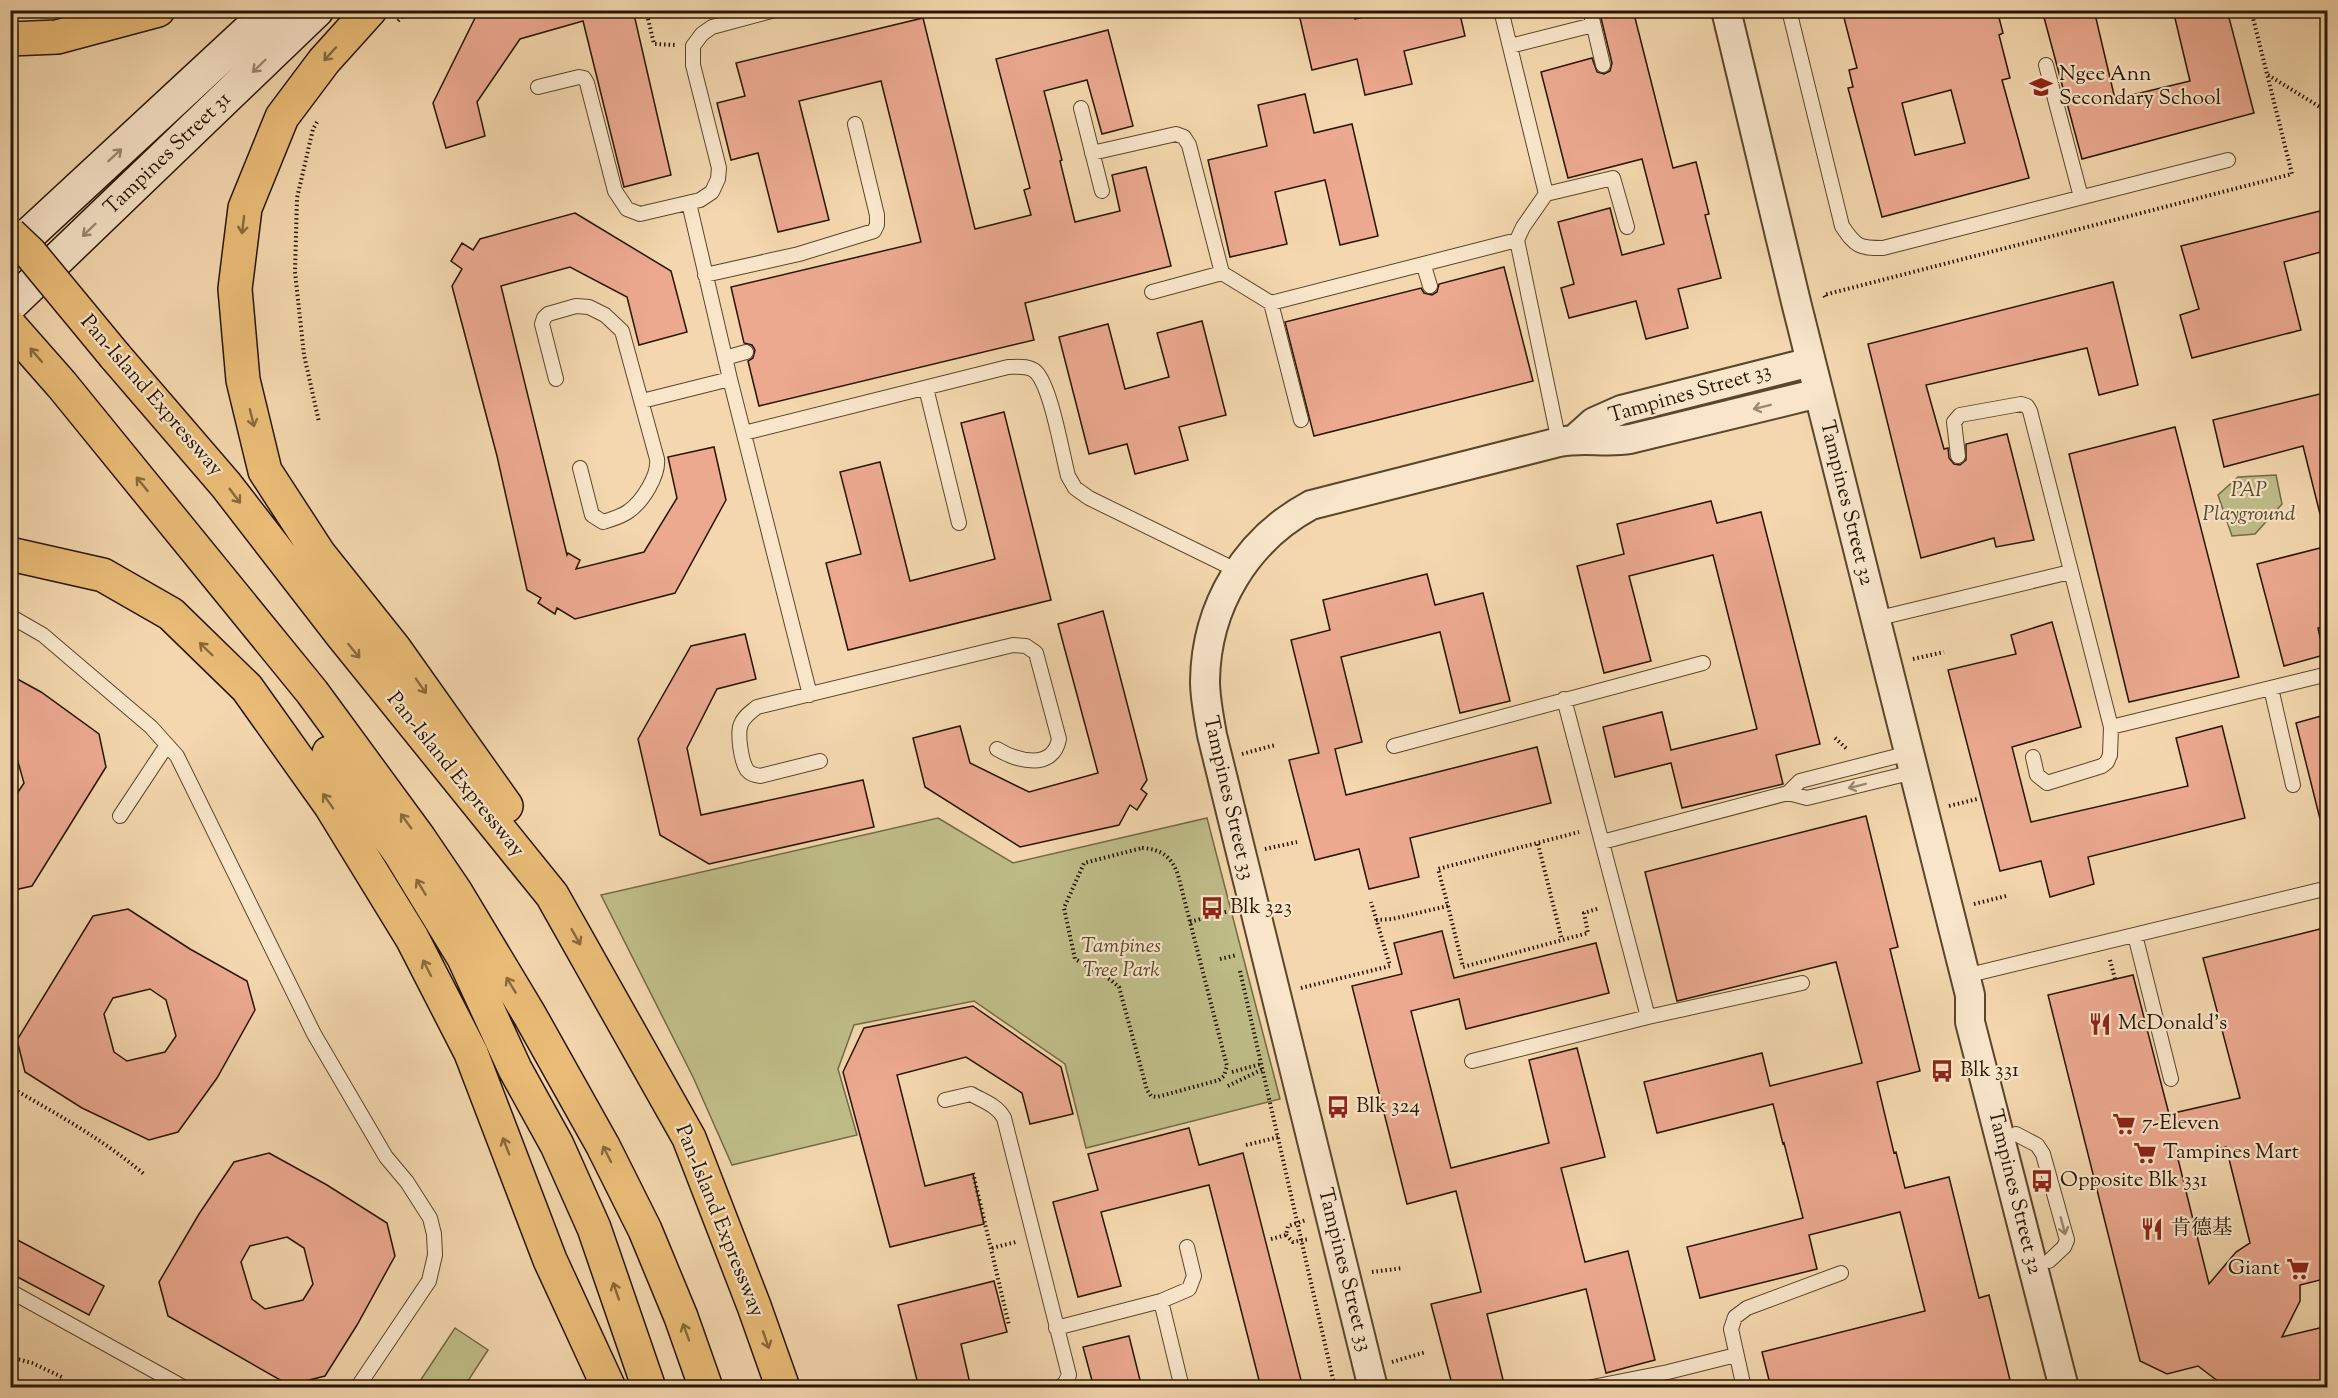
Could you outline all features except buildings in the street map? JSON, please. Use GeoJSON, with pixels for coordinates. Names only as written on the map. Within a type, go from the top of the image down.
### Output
{"type":"FeatureCollection","features":[{"type":"Feature","properties":{"kind":"highway"},"geometry":{"type":"LineString","coordinates":[[10,39],[57,37],[158,10]]}},
{"type":"Feature","properties":{"kind":"highway"},"geometry":{"type":"LineString","coordinates":[[381,18],[324,61],[282,117],[245,208],[235,290],[243,380],[265,471],[319,554],[394,648],[510,811],[552,895]]}},
{"type":"Feature","properties":{"kind":"highway","name":"Pan-Island Expressway"},"geometry":{"type":"LineString","coordinates":[[10,234],[30,253],[226,485],[342,636],[552,895],[688,1138],[754,1306],[783,1388]]}},
{"type":"Feature","properties":{"kind":"highway"},"geometry":{"type":"LineString","coordinates":[[13,310],[62,385],[312,692],[419,838],[460,900],[540,1032],[603,1146],[645,1230],[681,1317],[706,1388]]}},
{"type":"Feature","properties":{"kind":"highway"},"geometry":{"type":"LineString","coordinates":[[179,530],[296,705],[400,853],[464,958],[515,1069],[557,1145],[594,1228],[649,1387]]}},
{"type":"Feature","properties":{"kind":"highway"},"geometry":{"type":"LineString","coordinates":[[10,554],[103,575],[171,614],[247,688],[331,806],[412,938],[471,1053],[550,1260],[609,1388]]}},
{"type":"Feature","properties":{"kind":"highway"},"geometry":{"type":"LineString","coordinates":[[515,1069],[550,1260]]}},
{"type":"Feature","properties":{"kind":"main road","name":"Tampines Street 31"},"geometry":{"type":"LineString","coordinates":[[10,252],[271,10]]}},
{"type":"Feature","properties":{"kind":"main road","name":"Tampines Street 31"},"geometry":{"type":"LineString","coordinates":[[13,310],[317,10]]}},
{"type":"Feature","properties":{"kind":"street","name":"Tampines Street 32"},"geometry":{"type":"LineString","coordinates":[[1726,10],[1811,362],[1968,986],[1970,1022],[2064,1388]]}},
{"type":"Feature","properties":{"kind":"street","name":"Tampines Street 33"},"geometry":{"type":"LineString","coordinates":[[1567,440],[1594,422],[1621,410],[1811,362]]}},
{"type":"Feature","properties":{"kind":"street","name":"Tampines Street 33"},"geometry":{"type":"LineString","coordinates":[[1371,1378],[1212,735],[1205,682],[1211,633],[1230,581],[1273,530],[1294,514],[1311,505],[1567,440],[1605,442],[1630,439],[1819,393]]}},
{"type":"Feature","properties":{"kind":"street","name":"Tampines Street 32"},"geometry":{"type":"LineString","coordinates":[[1968,986],[1986,1017],[2080,1388]]}},
{"type":"Feature","properties":{"kind":"lane"},"geometry":{"type":"LineString","coordinates":[[538,87],[579,77],[584,78],[615,191],[627,209],[640,214],[700,200],[712,192],[718,179],[719,168],[693,66],[693,46],[702,34],[712,27],[775,10]]}},
{"type":"Feature","properties":{"kind":"lane"},"geometry":{"type":"LineString","coordinates":[[1501,10],[1546,194]]}},
{"type":"Feature","properties":{"kind":"lane"},"geometry":{"type":"LineString","coordinates":[[1590,10],[1603,65]]}},
{"type":"Feature","properties":{"kind":"lane"},"geometry":{"type":"LineString","coordinates":[[1790,10],[1842,226],[1850,238],[1863,248],[1883,248],[2228,160]]}},
{"type":"Feature","properties":{"kind":"lane"},"geometry":{"type":"LineString","coordinates":[[1510,46],[1593,25]]}},
{"type":"Feature","properties":{"kind":"lane"},"geometry":{"type":"LineString","coordinates":[[2046,65],[2081,197]]}},
{"type":"Feature","properties":{"kind":"lane"},"geometry":{"type":"LineString","coordinates":[[1081,108],[1102,191]]}},
{"type":"Feature","properties":{"kind":"lane"},"geometry":{"type":"LineString","coordinates":[[705,275],[799,254],[874,231],[877,225],[877,215],[855,124]]}},
{"type":"Feature","properties":{"kind":"lane"},"geometry":{"type":"LineString","coordinates":[[1092,153],[1176,134],[1184,137],[1190,145],[1221,273],[1271,303],[1424,266],[1517,240]]}},
{"type":"Feature","properties":{"kind":"lane"},"geometry":{"type":"LineString","coordinates":[[1567,440],[1517,240],[1523,227],[1546,194],[1613,178],[1627,227]]}},
{"type":"Feature","properties":{"kind":"lane"},"geometry":{"type":"LineString","coordinates":[[689,203],[725,358],[810,695]]}},
{"type":"Feature","properties":{"kind":"lane"},"geometry":{"type":"LineString","coordinates":[[1424,266],[1430,286]]}},
{"type":"Feature","properties":{"kind":"lane"},"geometry":{"type":"LineString","coordinates":[[1152,292],[1221,273]]}},
{"type":"Feature","properties":{"kind":"lane"},"geometry":{"type":"LineString","coordinates":[[1271,303],[1301,420]]}},
{"type":"Feature","properties":{"kind":"lane"},"geometry":{"type":"LineString","coordinates":[[556,379],[542,324],[544,318],[557,310],[576,306],[589,307],[605,315],[622,331],[658,465],[644,494],[632,509],[619,517],[603,522],[592,515],[580,468]]}},
{"type":"Feature","properties":{"kind":"lane"},"geometry":{"type":"LineString","coordinates":[[725,358],[746,352]]}},
{"type":"Feature","properties":{"kind":"lane"},"geometry":{"type":"LineString","coordinates":[[744,434],[1008,367],[1024,367],[1035,371],[1045,387],[1068,476],[1075,488],[1089,498],[1238,571]]}},
{"type":"Feature","properties":{"kind":"lane"},"geometry":{"type":"LineString","coordinates":[[642,401],[730,378]]}},
{"type":"Feature","properties":{"kind":"lane"},"geometry":{"type":"LineString","coordinates":[[926,388],[958,523]]}},
{"type":"Feature","properties":{"kind":"lane"},"geometry":{"type":"LineString","coordinates":[[1958,456],[1954,422],[1960,415],[2021,404],[2027,406],[2111,727],[2110,755],[2102,766],[2047,783],[2037,774],[2033,757]]}},
{"type":"Feature","properties":{"kind":"lane"},"geometry":{"type":"LineString","coordinates":[[1875,619],[2070,572]]}},
{"type":"Feature","properties":{"kind":"lane"},"geometry":{"type":"LineString","coordinates":[[10,616],[43,635],[151,727],[177,756],[314,1034],[386,1158],[407,1182],[430,1218],[434,1234],[435,1256],[429,1281],[357,1388]]}},
{"type":"Feature","properties":{"kind":"lane"},"geometry":{"type":"LineString","coordinates":[[820,761],[760,776],[752,774],[746,769],[739,742],[740,726],[745,716],[758,707],[1013,645],[1026,646],[1036,653],[1059,739],[1058,749],[1039,760],[1029,761],[1012,758],[997,749]]}},
{"type":"Feature","properties":{"kind":"lane"},"geometry":{"type":"LineString","coordinates":[[1394,746],[1703,663]]}},
{"type":"Feature","properties":{"kind":"lane"},"geometry":{"type":"LineString","coordinates":[[2111,727],[2328,674]]}},
{"type":"Feature","properties":{"kind":"lane"},"geometry":{"type":"LineString","coordinates":[[2271,688],[2292,785]]}},
{"type":"Feature","properties":{"kind":"lane"},"geometry":{"type":"LineString","coordinates":[[1564,699],[1648,1017]]}},
{"type":"Feature","properties":{"kind":"lane"},"geometry":{"type":"LineString","coordinates":[[120,816],[167,745]]}},
{"type":"Feature","properties":{"kind":"lane"},"geometry":{"type":"LineString","coordinates":[[1602,842],[1788,793],[1807,798],[1911,763]]}},
{"type":"Feature","properties":{"kind":"lane"},"geometry":{"type":"LineString","coordinates":[[1788,793],[1800,781],[1911,763]]}},
{"type":"Feature","properties":{"kind":"lane"},"geometry":{"type":"LineString","coordinates":[[1968,986],[2135,935],[2328,888]]}},
{"type":"Feature","properties":{"kind":"lane"},"geometry":{"type":"LineString","coordinates":[[2135,935],[2170,1079]]}},
{"type":"Feature","properties":{"kind":"lane"},"geometry":{"type":"LineString","coordinates":[[1472,1061],[1648,1017],[1802,983]]}},
{"type":"Feature","properties":{"kind":"lane"},"geometry":{"type":"LineString","coordinates":[[945,1100],[971,1094],[1000,1111],[1004,1118],[1069,1375],[1059,1388]]}},
{"type":"Feature","properties":{"kind":"lane"},"geometry":{"type":"LineString","coordinates":[[1056,1328],[1161,1301],[1189,1289],[1194,1276],[1187,1247]]}},
{"type":"Feature","properties":{"kind":"lane"},"geometry":{"type":"LineString","coordinates":[[1744,1388],[1731,1329],[1735,1317],[1747,1308],[1841,1273]]}},
{"type":"Feature","properties":{"kind":"lane"},"geometry":{"type":"LineString","coordinates":[[10,1291],[185,1388]]}},
{"type":"Feature","properties":{"kind":"lane"},"geometry":{"type":"LineString","coordinates":[[1161,1301],[1182,1388]]}},
{"type":"Feature","properties":{"kind":"lane"},"geometry":{"type":"LineString","coordinates":[[1587,1388],[1737,1355]]}},
{"type":"Feature","properties":{"kind":"path"},"geometry":{"type":"LineString","coordinates":[[381,18],[408,10]]}},
{"type":"Feature","properties":{"kind":"path"},"geometry":{"type":"LineString","coordinates":[[646,10],[654,44],[693,46]]}},
{"type":"Feature","properties":{"kind":"path"},"geometry":{"type":"LineString","coordinates":[[1824,295],[2292,174],[2251,10]]}},
{"type":"Feature","properties":{"kind":"path"},"geometry":{"type":"LineString","coordinates":[[2267,75],[2328,112]]}},
{"type":"Feature","properties":{"kind":"path"},"geometry":{"type":"LineString","coordinates":[[319,120],[313,129],[297,198],[295,272],[304,356],[319,422]]}},
{"type":"Feature","properties":{"kind":"path"},"geometry":{"type":"LineString","coordinates":[[1913,659],[1944,652]]}},
{"type":"Feature","properties":{"kind":"path"},"geometry":{"type":"LineString","coordinates":[[1236,755],[1275,745]]}},
{"type":"Feature","properties":{"kind":"path"},"geometry":{"type":"LineString","coordinates":[[1597,827],[1438,869],[1463,967],[1588,933],[1584,913],[1618,903]]}},
{"type":"Feature","properties":{"kind":"path"},"geometry":{"type":"LineString","coordinates":[[1258,851],[1297,842]]}},
{"type":"Feature","properties":{"kind":"path"},"geometry":{"type":"LineString","coordinates":[[1538,844],[1562,940]]}},
{"type":"Feature","properties":{"kind":"path"},"geometry":{"type":"LineString","coordinates":[[1142,848],[1153,848],[1174,863],[1190,922],[1227,1071],[1219,1080],[1157,1097],[1151,1096],[1147,1090],[1119,987],[1111,980],[1079,964],[1075,959],[1064,908],[1084,863],[1142,848]]}},
{"type":"Feature","properties":{"kind":"path"},"geometry":{"type":"LineString","coordinates":[[1980,902],[2006,896]]}},
{"type":"Feature","properties":{"kind":"path"},"geometry":{"type":"LineString","coordinates":[[1298,989],[1389,966],[1371,902]]}},
{"type":"Feature","properties":{"kind":"path"},"geometry":{"type":"LineString","coordinates":[[1190,922],[1253,905]]}},
{"type":"Feature","properties":{"kind":"path"},"geometry":{"type":"LineString","coordinates":[[1224,906],[1228,922]]}},
{"type":"Feature","properties":{"kind":"path"},"geometry":{"type":"LineString","coordinates":[[1376,920],[1392,919],[1448,906]]}},
{"type":"Feature","properties":{"kind":"path"},"geometry":{"type":"LineString","coordinates":[[1234,944],[1335,1388]]}},
{"type":"Feature","properties":{"kind":"path"},"geometry":{"type":"LineString","coordinates":[[1220,959],[1237,955]]}},
{"type":"Feature","properties":{"kind":"path"},"geometry":{"type":"LineString","coordinates":[[1232,1072],[1262,1067],[1291,1058]]}},
{"type":"Feature","properties":{"kind":"path"},"geometry":{"type":"LineString","coordinates":[[1228,1086],[1262,1067]]}},
{"type":"Feature","properties":{"kind":"path"},"geometry":{"type":"LineString","coordinates":[[10,1087],[74,1122],[120,1154],[145,1175]]}},
{"type":"Feature","properties":{"kind":"path"},"geometry":{"type":"LineString","coordinates":[[1246,1145],[1309,1130]]}},
{"type":"Feature","properties":{"kind":"path"},"geometry":{"type":"LineString","coordinates":[[973,1173],[1009,1325]]}},
{"type":"Feature","properties":{"kind":"path"},"geometry":{"type":"LineString","coordinates":[[1270,1239],[1286,1235],[1288,1226],[1297,1222],[1330,1213]]}},
{"type":"Feature","properties":{"kind":"path"},"geometry":{"type":"LineString","coordinates":[[1368,1272],[1403,1268]]}},
{"type":"Feature","properties":{"kind":"path"},"geometry":{"type":"LineString","coordinates":[[1371,1378],[1426,1352]]}},
{"type":"Feature","properties":{"kind":"path"},"geometry":{"type":"LineString","coordinates":[[10,1357],[32,1363],[62,1377],[60,1388]]}},
{"type":"Feature","properties":{"kind":"green space","name":"PAP Playground"},"geometry":{"type":"Polygon","coordinates":[[[2276,475],[2282,504],[2255,534],[2232,536],[2218,495],[2238,477],[2276,475]]]}},
{"type":"Feature","properties":{"kind":"green space","name":"Tampines Tree Park"},"geometry":{"type":"Polygon","coordinates":[[[938,818],[1013,863],[1207,818],[1280,1099],[1086,1148],[1065,1064],[974,1001],[854,1025],[838,1069],[857,1135],[732,1165],[693,1077],[601,895],[938,818]]]}},
{"type":"Feature","properties":{"kind":"green space"},"geometry":{"type":"Polygon","coordinates":[[[455,1328],[488,1350],[464,1387],[416,1387],[455,1328]]]}},
{"type":"Feature","properties":{"kind":"place","name":"Ngee Ann Secondary School"},"geometry":{"type":"Point","coordinates":[2041,87]}},
{"type":"Feature","properties":{"kind":"place","name":"Blk 323"},"geometry":{"type":"Point","coordinates":[1212,908]}},
{"type":"Feature","properties":{"kind":"place","name":"McDonald's"},"geometry":{"type":"Point","coordinates":[2100,1024]}},
{"type":"Feature","properties":{"kind":"place","name":"Blk 331"},"geometry":{"type":"Point","coordinates":[1942,1071]}},
{"type":"Feature","properties":{"kind":"place","name":"Blk 324"},"geometry":{"type":"Point","coordinates":[1338,1107]}},
{"type":"Feature","properties":{"kind":"place","name":"7-Eleven"},"geometry":{"type":"Point","coordinates":[2124,1124]}},
{"type":"Feature","properties":{"kind":"place","name":"Tampines Mart"},"geometry":{"type":"Point","coordinates":[2145,1153]}},
{"type":"Feature","properties":{"kind":"place","name":"Opposite Blk 331"},"geometry":{"type":"Point","coordinates":[2042,1181]}},
{"type":"Feature","properties":{"kind":"place","name":"肯德基"},"geometry":{"type":"Point","coordinates":[2152,1229]}},
{"type":"Feature","properties":{"kind":"place","name":"Giant"},"geometry":{"type":"Point","coordinates":[2298,1269]}}]}
